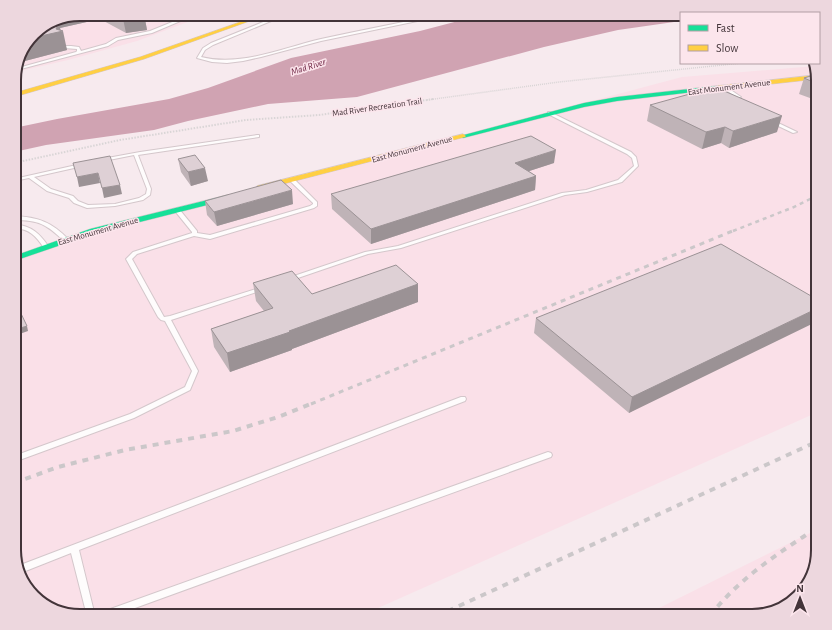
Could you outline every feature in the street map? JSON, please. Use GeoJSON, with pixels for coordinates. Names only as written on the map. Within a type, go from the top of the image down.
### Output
{"type":"FeatureCollection","features":[{"type":"Feature","properties":{"kind":"main road"},"geometry":{"type":"LineString","coordinates":[[21,93],[99,73],[146,58],[249,21]]}},
{"type":"Feature","properties":{"kind":"main road"},"geometry":{"type":"LineString","coordinates":[[74,69],[206,26]]}},
{"type":"Feature","properties":{"kind":"main road","name":"East Monument Avenue"},"geometry":{"type":"LineString","coordinates":[[254,190],[584,105],[617,99],[811,78]]}},
{"type":"Feature","properties":{"kind":"main road","name":"East Monument Avenue"},"geometry":{"type":"LineString","coordinates":[[21,256],[66,240],[238,194]]}},
{"type":"Feature","properties":{"kind":"lane"},"geometry":{"type":"LineString","coordinates":[[161,21],[165,26]]}},
{"type":"Feature","properties":{"kind":"lane"},"geometry":{"type":"LineString","coordinates":[[23,68],[107,45],[117,38],[133,36],[165,26],[175,21]]}},
{"type":"Feature","properties":{"kind":"lane"},"geometry":{"type":"LineString","coordinates":[[269,21],[212,44],[204,49],[199,58],[216,62],[252,58],[318,41],[415,21]]}},
{"type":"Feature","properties":{"kind":"lane"},"geometry":{"type":"LineString","coordinates":[[64,48],[71,46],[78,48],[78,53]]}},
{"type":"Feature","properties":{"kind":"lane"},"geometry":{"type":"LineString","coordinates":[[724,87],[739,97],[728,101],[735,105]]}},
{"type":"Feature","properties":{"kind":"lane"},"geometry":{"type":"LineString","coordinates":[[282,282],[367,253],[399,247],[564,194],[587,191],[620,181],[636,166],[634,157],[629,153],[549,113]]}},
{"type":"Feature","properties":{"kind":"lane"},"geometry":{"type":"LineString","coordinates":[[769,120],[795,132]]}},
{"type":"Feature","properties":{"kind":"lane"},"geometry":{"type":"LineString","coordinates":[[98,161],[257,136]]}},
{"type":"Feature","properties":{"kind":"lane"},"geometry":{"type":"LineString","coordinates":[[29,176],[49,190],[71,197],[76,202],[88,207],[115,205],[141,199],[148,195],[149,189],[136,154]]}},
{"type":"Feature","properties":{"kind":"lane"},"geometry":{"type":"LineString","coordinates":[[21,178],[83,164]]}},
{"type":"Feature","properties":{"kind":"lane"},"geometry":{"type":"LineString","coordinates":[[267,287],[167,319],[160,317],[129,259],[135,253],[194,234],[210,236],[218,235],[315,205],[292,180]]}},
{"type":"Feature","properties":{"kind":"lane"},"geometry":{"type":"LineString","coordinates":[[177,210],[195,232],[194,234]]}},
{"type":"Feature","properties":{"kind":"lane"},"geometry":{"type":"LineString","coordinates":[[21,218],[42,220],[52,226],[66,240]]}},
{"type":"Feature","properties":{"kind":"lane"},"geometry":{"type":"LineString","coordinates":[[21,226],[35,231],[46,247]]}},
{"type":"Feature","properties":{"kind":"lane"},"geometry":{"type":"LineString","coordinates":[[21,456],[132,416],[188,388],[195,370],[167,319]]}},
{"type":"Feature","properties":{"kind":"lane"},"geometry":{"type":"LineString","coordinates":[[24,567],[463,399]]}},
{"type":"Feature","properties":{"kind":"lane"},"geometry":{"type":"LineString","coordinates":[[121,609],[548,455]]}},
{"type":"Feature","properties":{"kind":"lane"},"geometry":{"type":"LineString","coordinates":[[74,548],[88,609]]}},
{"type":"Feature","properties":{"kind":"path","name":"Mad River Recreation Trail"},"geometry":{"type":"LineString","coordinates":[[21,161],[120,140],[246,120],[319,115],[559,82],[732,64]]}},
{"type":"Feature","properties":{"kind":"shaded area"},"geometry":{"type":"Polygon","coordinates":[[[80,21],[190,21],[137,41],[22,71],[27,54],[33,44],[50,29],[61,24],[80,21]]]}},
{"type":"Feature","properties":{"kind":"shaded area"},"geometry":{"type":"Polygon","coordinates":[[[809,66],[811,80],[811,415],[376,609],[80,609],[61,606],[50,601],[36,589],[29,580],[24,569],[21,554],[21,259],[57,243],[682,77],[809,66]]]}},
{"type":"Feature","properties":{"kind":"shaded area"},"geometry":{"type":"Polygon","coordinates":[[[811,532],[810,558],[808,569],[804,578],[780,578],[780,602],[767,607],[752,609],[657,609],[811,532]]]}},
{"type":"Feature","properties":{"kind":"water","name":"Mad River"},"geometry":{"type":"Polygon","coordinates":[[[458,21],[680,21],[618,30],[544,47],[357,97],[268,104],[188,121],[154,130],[46,145],[21,150],[21,127],[169,99],[208,88],[291,58],[420,31],[458,21]]]}},
{"type":"Feature","properties":{"kind":"building"},"geometry":{"type":"Polygon","coordinates":[[[56,26],[56,29],[63,31],[41,36],[56,26]]]}},
{"type":"Feature","properties":{"kind":"building"},"geometry":{"type":"Polygon","coordinates":[[[810,76],[811,81],[804,78],[810,76]]]}},
{"type":"Feature","properties":{"kind":"building"},"geometry":{"type":"Polygon","coordinates":[[[715,87],[782,116],[733,131],[725,127],[706,132],[650,105],[715,87]]]}},
{"type":"Feature","properties":{"kind":"building"},"geometry":{"type":"Polygon","coordinates":[[[531,136],[556,150],[515,163],[536,176],[371,229],[331,194],[531,136]]]}},
{"type":"Feature","properties":{"kind":"building"},"geometry":{"type":"Polygon","coordinates":[[[195,155],[205,168],[188,172],[178,159],[195,155]]]}},
{"type":"Feature","properties":{"kind":"building"},"geometry":{"type":"Polygon","coordinates":[[[110,156],[120,185],[102,188],[98,173],[77,177],[73,163],[110,156]]]}},
{"type":"Feature","properties":{"kind":"building"},"geometry":{"type":"Polygon","coordinates":[[[281,180],[292,190],[214,212],[205,201],[281,180]]]}},
{"type":"Feature","properties":{"kind":"building"},"geometry":{"type":"Polygon","coordinates":[[[721,244],[811,296],[811,311],[632,397],[536,318],[721,244]]]}},
{"type":"Feature","properties":{"kind":"building"},"geometry":{"type":"Polygon","coordinates":[[[396,265],[418,284],[289,331],[290,332],[227,353],[211,329],[273,308],[253,283],[292,271],[312,294],[396,265]]]}},
{"type":"Feature","properties":{"kind":"building"},"geometry":{"type":"Polygon","coordinates":[[[21,314],[27,326],[21,328],[21,314]]]}},
{"type":"Feature","properties":{"kind":"railway"},"geometry":{"type":"LineString","coordinates":[[733,231],[794,207],[811,198]]}},
{"type":"Feature","properties":{"kind":"railway"},"geometry":{"type":"LineString","coordinates":[[311,404],[735,230]]}},
{"type":"Feature","properties":{"kind":"railway"},"geometry":{"type":"LineString","coordinates":[[21,480],[58,467],[125,450],[233,431],[278,417],[313,403]]}},
{"type":"Feature","properties":{"kind":"railway"},"geometry":{"type":"LineString","coordinates":[[452,609],[811,444]]}},
{"type":"Feature","properties":{"kind":"railway"},"geometry":{"type":"LineString","coordinates":[[716,609],[721,602],[760,567],[811,532]]}},
{"type":"Feature","properties":{"kind":"traffic: fast"},"geometry":{"type":"LineString","coordinates":[[463,136],[584,105],[617,99],[717,88]]}},
{"type":"Feature","properties":{"kind":"traffic: fast"},"geometry":{"type":"LineString","coordinates":[[21,257],[93,231],[228,197]]}},
{"type":"Feature","properties":{"kind":"traffic: slow"},"geometry":{"type":"LineString","coordinates":[[21,93],[142,58],[248,21]]}},
{"type":"Feature","properties":{"kind":"traffic: slow"},"geometry":{"type":"LineString","coordinates":[[717,88],[811,78]]}},
{"type":"Feature","properties":{"kind":"traffic: slow"},"geometry":{"type":"LineString","coordinates":[[260,188],[463,136]]}}]}
